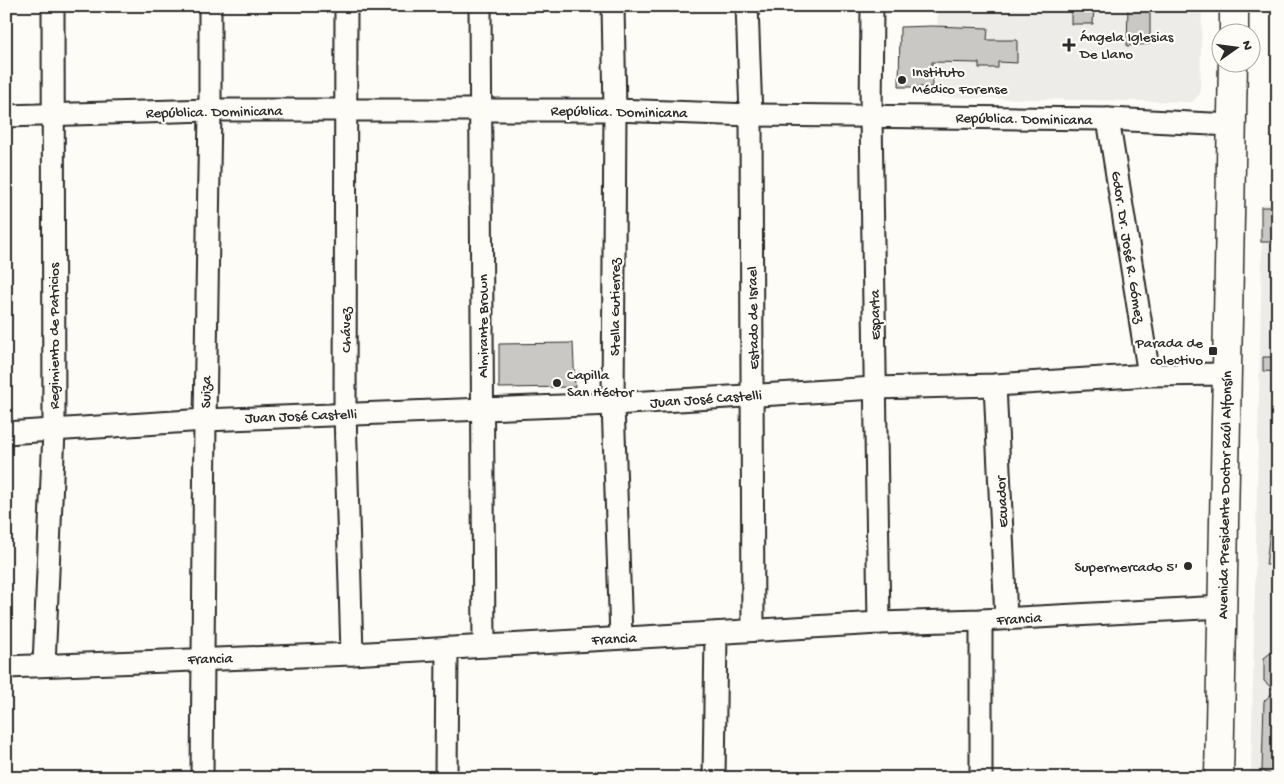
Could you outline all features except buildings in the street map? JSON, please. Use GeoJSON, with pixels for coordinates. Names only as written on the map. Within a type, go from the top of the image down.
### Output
{"type":"FeatureCollection","features":[{"type":"Feature","properties":{"kind":"main road"},"geometry":{"type":"LineString","coordinates":[[1234,6],[1234,22]]}},
{"type":"Feature","properties":{"kind":"main road","name":"Avenida Presidente Doctor Raúl Alfonsín"},"geometry":{"type":"LineString","coordinates":[[1219,778],[1233,72]]}},
{"type":"Feature","properties":{"kind":"street","name":"Regimiento de Patricios"},"geometry":{"type":"LineString","coordinates":[[44,665],[54,430],[53,6]]}},
{"type":"Feature","properties":{"kind":"street","name":"Suiza"},"geometry":{"type":"LineString","coordinates":[[202,778],[210,6]]}},
{"type":"Feature","properties":{"kind":"street","name":"Chávez"},"geometry":{"type":"LineString","coordinates":[[346,6],[344,413],[352,654]]}},
{"type":"Feature","properties":{"kind":"street","name":"Almirante Brown"},"geometry":{"type":"LineString","coordinates":[[480,6],[484,646]]}},
{"type":"Feature","properties":{"kind":"street","name":"Stella Gutierrez"},"geometry":{"type":"LineString","coordinates":[[613,6],[615,110],[613,404],[621,637]]}},
{"type":"Feature","properties":{"kind":"street","name":"Estado de Israel"},"geometry":{"type":"LineString","coordinates":[[747,6],[751,115],[753,630]]}},
{"type":"Feature","properties":{"kind":"street","name":"Esparta"},"geometry":{"type":"LineString","coordinates":[[872,6],[871,116],[879,623]]}},
{"type":"Feature","properties":{"kind":"street","name":"República. Dominicana"},"geometry":{"type":"LineString","coordinates":[[6,116],[210,110],[481,109],[615,110],[751,115],[1108,119],[1232,125]]}},
{"type":"Feature","properties":{"kind":"street","name":"Gdor. Dr. José R. Gómez"},"geometry":{"type":"LineString","coordinates":[[1108,119],[1149,375]]}},
{"type":"Feature","properties":{"kind":"street","name":"Juan José Castelli"},"geometry":{"type":"LineString","coordinates":[[6,433],[344,413],[613,404],[875,388],[995,385],[1149,375],[1226,374]]}},
{"type":"Feature","properties":{"kind":"street","name":"Ecuador"},"geometry":{"type":"LineString","coordinates":[[995,385],[1006,618]]}},
{"type":"Feature","properties":{"kind":"street","name":"Francia"},"geometry":{"type":"LineString","coordinates":[[6,667],[204,658],[352,654],[879,623],[982,620],[1222,607]]}},
{"type":"Feature","properties":{"kind":"street"},"geometry":{"type":"LineString","coordinates":[[981,778],[982,620]]}},
{"type":"Feature","properties":{"kind":"street"},"geometry":{"type":"LineString","coordinates":[[714,778],[716,634]]}},
{"type":"Feature","properties":{"kind":"street"},"geometry":{"type":"LineString","coordinates":[[446,778],[447,648]]}},
{"type":"Feature","properties":{"kind":"shaded area","name":"Ángela Iglesias De Llano"},"geometry":{"type":"Polygon","coordinates":[[[938,6],[1202,6],[1200,94],[1192,102],[935,97],[938,6]]]}},
{"type":"Feature","properties":{"kind":"shaded area"},"geometry":{"type":"Polygon","coordinates":[[[1263,204],[1278,204],[1278,778],[1251,777],[1263,204]]]}},
{"type":"Feature","properties":{"kind":"place","name":"Ángela Iglesias De Llano"},"geometry":{"type":"Point","coordinates":[1069,45]}},
{"type":"Feature","properties":{"kind":"place","name":"Instituto Médico Forense"},"geometry":{"type":"Point","coordinates":[902,80]}},
{"type":"Feature","properties":{"kind":"place","name":"Parada de colectivo"},"geometry":{"type":"Point","coordinates":[1213,351]}},
{"type":"Feature","properties":{"kind":"place","name":"Capilla San Héctor"},"geometry":{"type":"Point","coordinates":[557,383]}},
{"type":"Feature","properties":{"kind":"place","name":"Supermercado 5'"},"geometry":{"type":"Point","coordinates":[1188,566]}}]}
